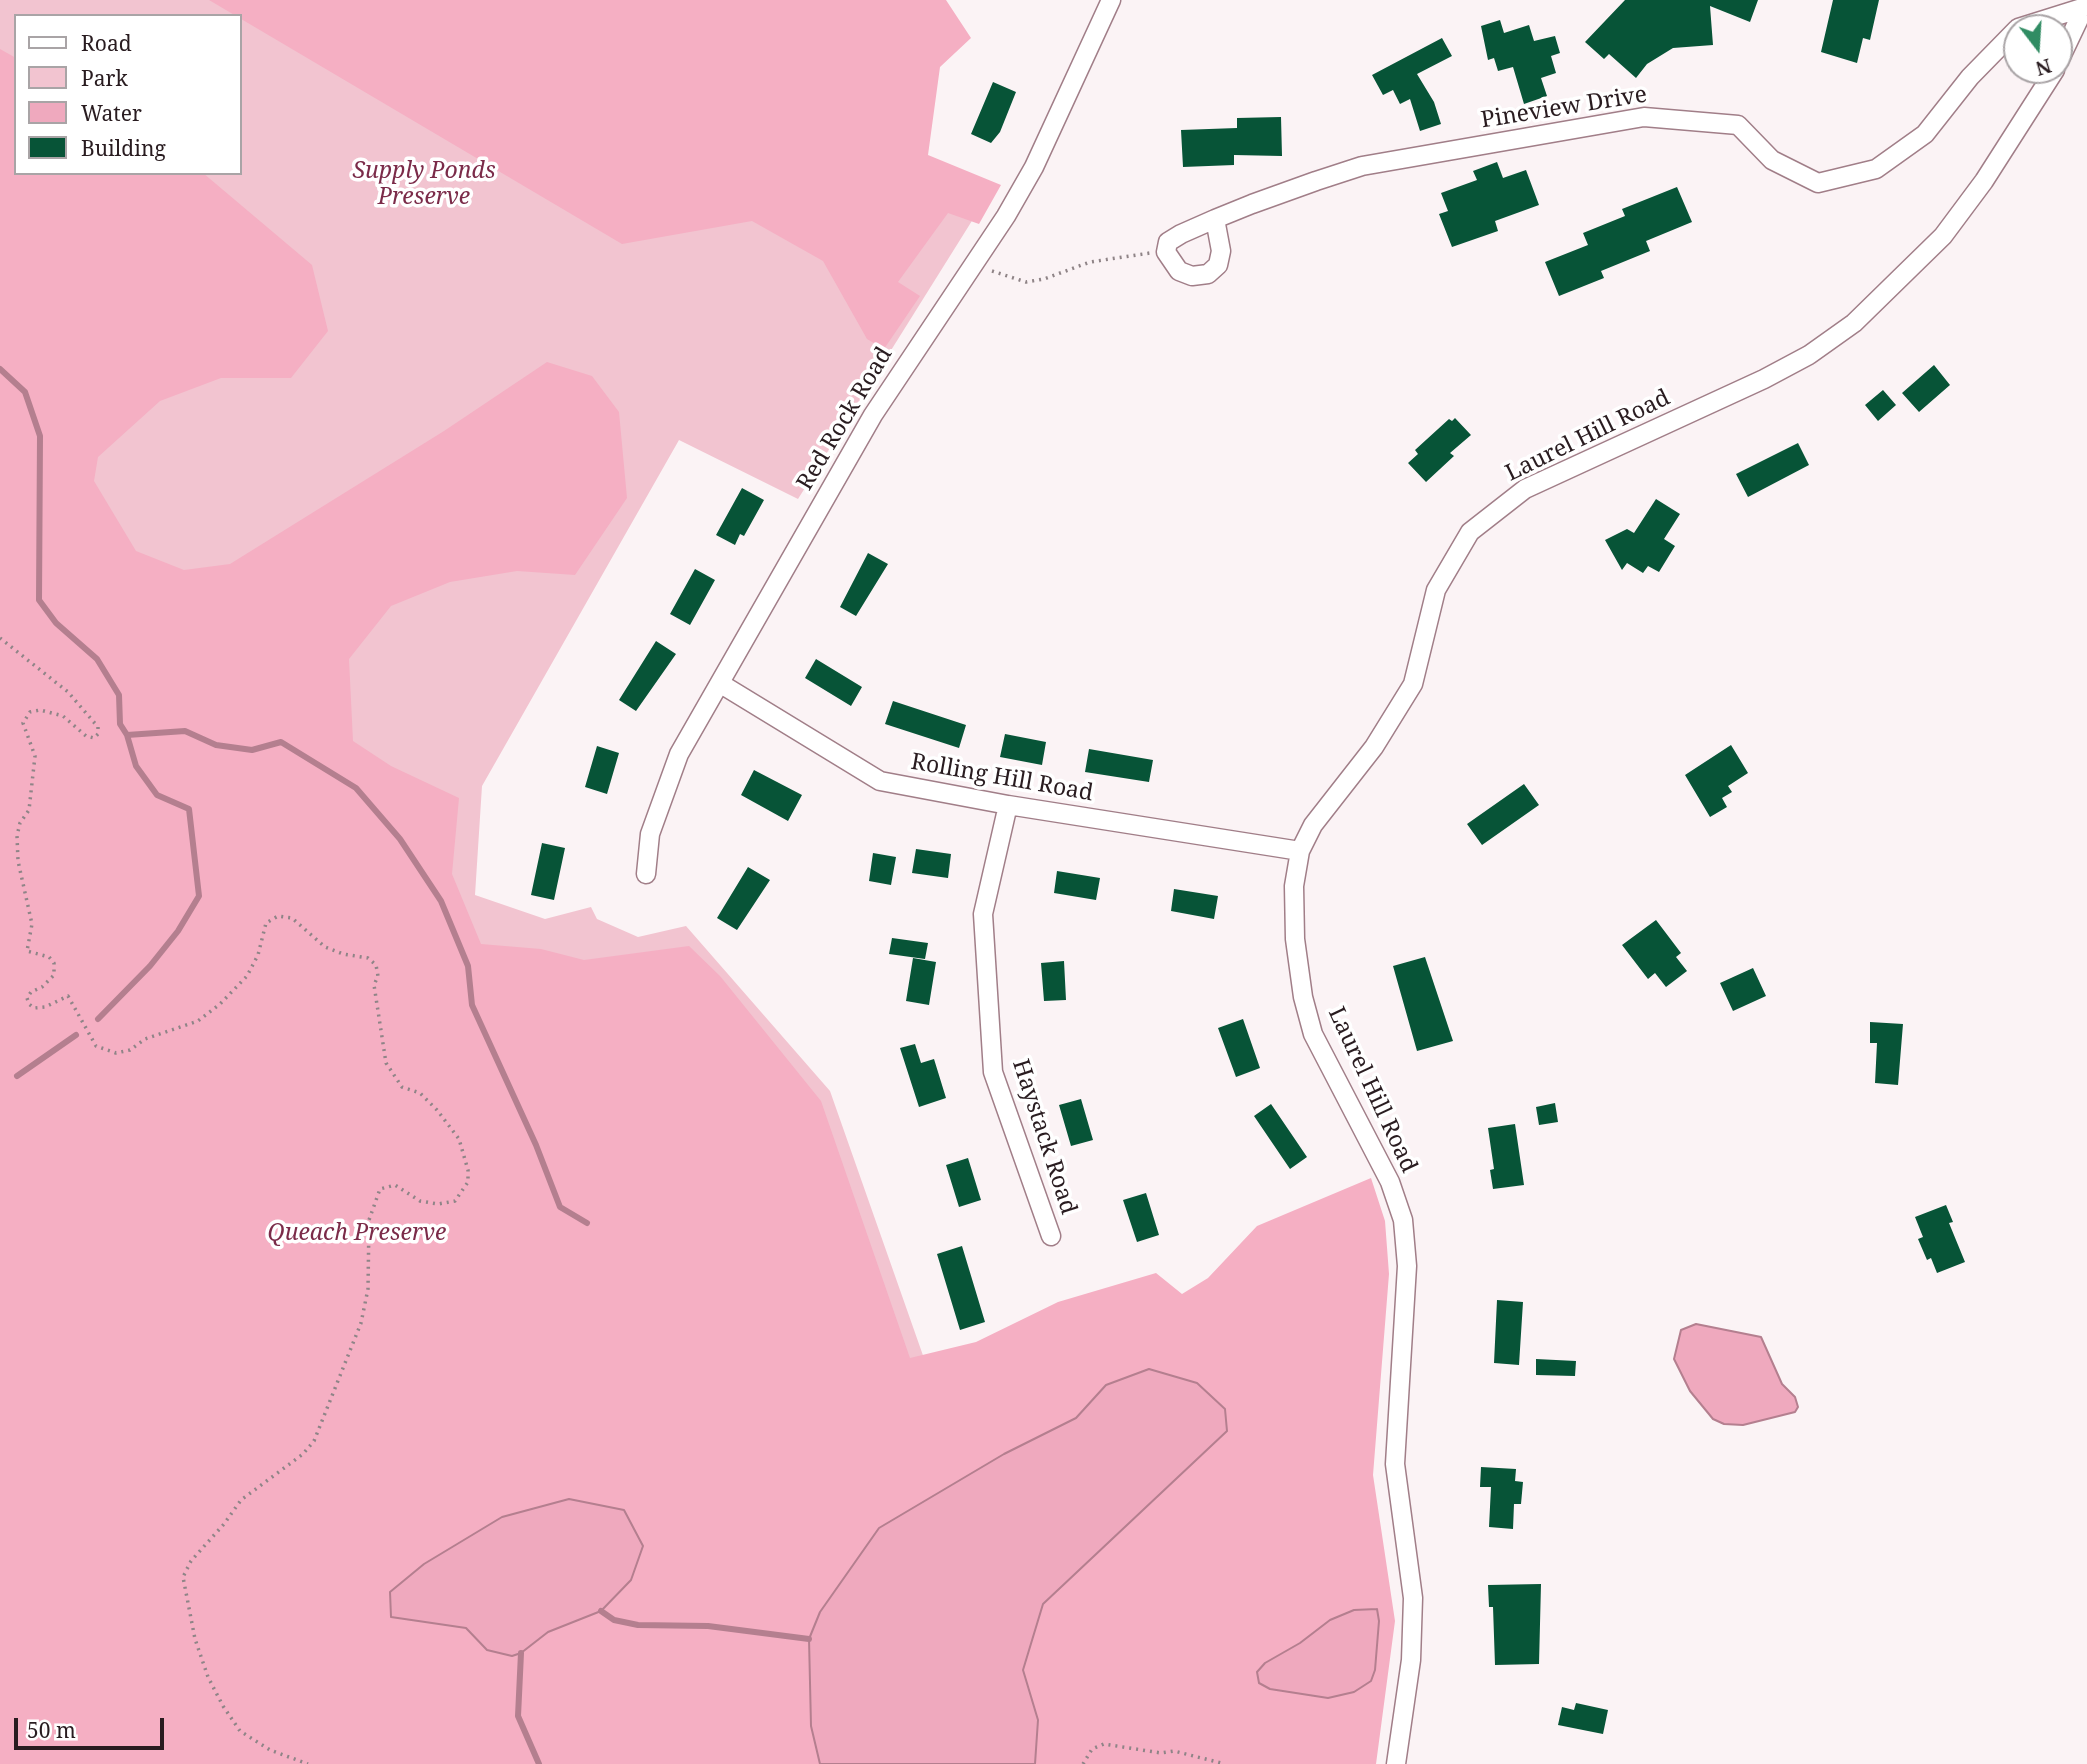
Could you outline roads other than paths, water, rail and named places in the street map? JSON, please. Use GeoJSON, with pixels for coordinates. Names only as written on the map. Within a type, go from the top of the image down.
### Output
{"type":"FeatureCollection","features":[{"type":"Feature","properties":{"kind":"street","name":"Red Rock Road"},"geometry":{"type":"LineString","coordinates":[[646,874],[650,834],[679,754],[873,415],[1034,167],[1111,0]]}},
{"type":"Feature","properties":{"kind":"street","name":"Pineview Drive"},"geometry":{"type":"LineString","coordinates":[[2059,14],[2086,4]]}},
{"type":"Feature","properties":{"kind":"street"},"geometry":{"type":"LineString","coordinates":[[2073,31],[2086,4]]}},
{"type":"Feature","properties":{"kind":"street","name":"Pineview Drive"},"geometry":{"type":"LineString","coordinates":[[1215,219],[1221,251],[1218,265],[1208,274],[1192,276],[1179,271],[1166,252],[1168,242],[1215,219],[1362,166],[1644,117],[1738,125],[1772,160],[1818,183],[1876,169],[1925,134],[1970,76],[2003,44]]}},
{"type":"Feature","properties":{"kind":"street","name":"Laurel Hill Road"},"geometry":{"type":"LineString","coordinates":[[1396,1764],[1411,1660],[1413,1598],[1395,1464],[1407,1266],[1403,1220],[1390,1182],[1313,1034],[1303,997],[1295,939],[1294,886],[1300,851],[1313,825],[1374,747],[1413,684],[1436,590],[1470,532],[1525,489],[1764,379],[1810,355],[1854,323],[1943,236],[1984,181],[2046,84]]}},
{"type":"Feature","properties":{"kind":"street","name":"Rolling Hill Road"},"geometry":{"type":"LineString","coordinates":[[721,684],[880,781],[1008,805],[1300,851]]}},
{"type":"Feature","properties":{"kind":"street","name":"Haystack Road"},"geometry":{"type":"LineString","coordinates":[[1008,805],[983,914],[993,1072],[1051,1236]]}},
{"type":"Feature","properties":{"kind":"water"},"geometry":{"type":"Polygon","coordinates":[[[1696,1324],[1761,1337],[1782,1384],[1795,1397],[1798,1407],[1795,1412],[1743,1425],[1724,1424],[1713,1419],[1690,1391],[1674,1359],[1681,1330],[1696,1324]]]}},
{"type":"Feature","properties":{"kind":"water"},"geometry":{"type":"Polygon","coordinates":[[[1149,1369],[1197,1383],[1225,1409],[1227,1431],[1043,1604],[1023,1670],[1038,1720],[1035,1764],[820,1764],[811,1726],[809,1639],[820,1612],[879,1528],[1004,1454],[1076,1418],[1106,1385],[1149,1369]]]}},
{"type":"Feature","properties":{"kind":"water"},"geometry":{"type":"Polygon","coordinates":[[[569,1499],[624,1510],[643,1546],[631,1580],[601,1611],[548,1632],[521,1653],[512,1656],[487,1650],[466,1628],[391,1617],[390,1592],[424,1564],[502,1517],[569,1499]]]}},
{"type":"Feature","properties":{"kind":"water"},"geometry":{"type":"Polygon","coordinates":[[[1377,1609],[1379,1621],[1375,1670],[1371,1681],[1354,1692],[1328,1698],[1270,1689],[1259,1683],[1257,1672],[1265,1663],[1300,1643],[1330,1620],[1354,1610],[1377,1609]]]}},
{"type":"Feature","properties":{"kind":"waterway"},"geometry":{"type":"LineString","coordinates":[[0,369],[25,392],[40,436],[39,600],[56,623],[97,659],[119,695],[120,724],[127,735],[185,731],[216,745],[252,750],[281,742],[356,788],[400,839],[441,901],[468,966],[472,1005],[536,1145],[560,1207],[587,1223]]}},
{"type":"Feature","properties":{"kind":"waterway"},"geometry":{"type":"LineString","coordinates":[[98,1019],[150,966],[178,931],[199,896],[189,809],[157,795],[136,766],[127,735]]}},
{"type":"Feature","properties":{"kind":"waterway"},"geometry":{"type":"LineString","coordinates":[[17,1076],[76,1035]]}},
{"type":"Feature","properties":{"kind":"waterway"},"geometry":{"type":"LineString","coordinates":[[601,1611],[614,1620],[638,1625],[708,1626],[809,1639]]}},
{"type":"Feature","properties":{"kind":"waterway"},"geometry":{"type":"LineString","coordinates":[[521,1653],[518,1716],[539,1764]]}},
{"type":"Feature","properties":{"kind":"park label","name":"Supply Ponds Preserve"},"geometry":{"type":"Point","coordinates":[424,184]}},
{"type":"Feature","properties":{"kind":"park label","name":"Queach Preserve"},"geometry":{"type":"Point","coordinates":[357,1233]}}]}
